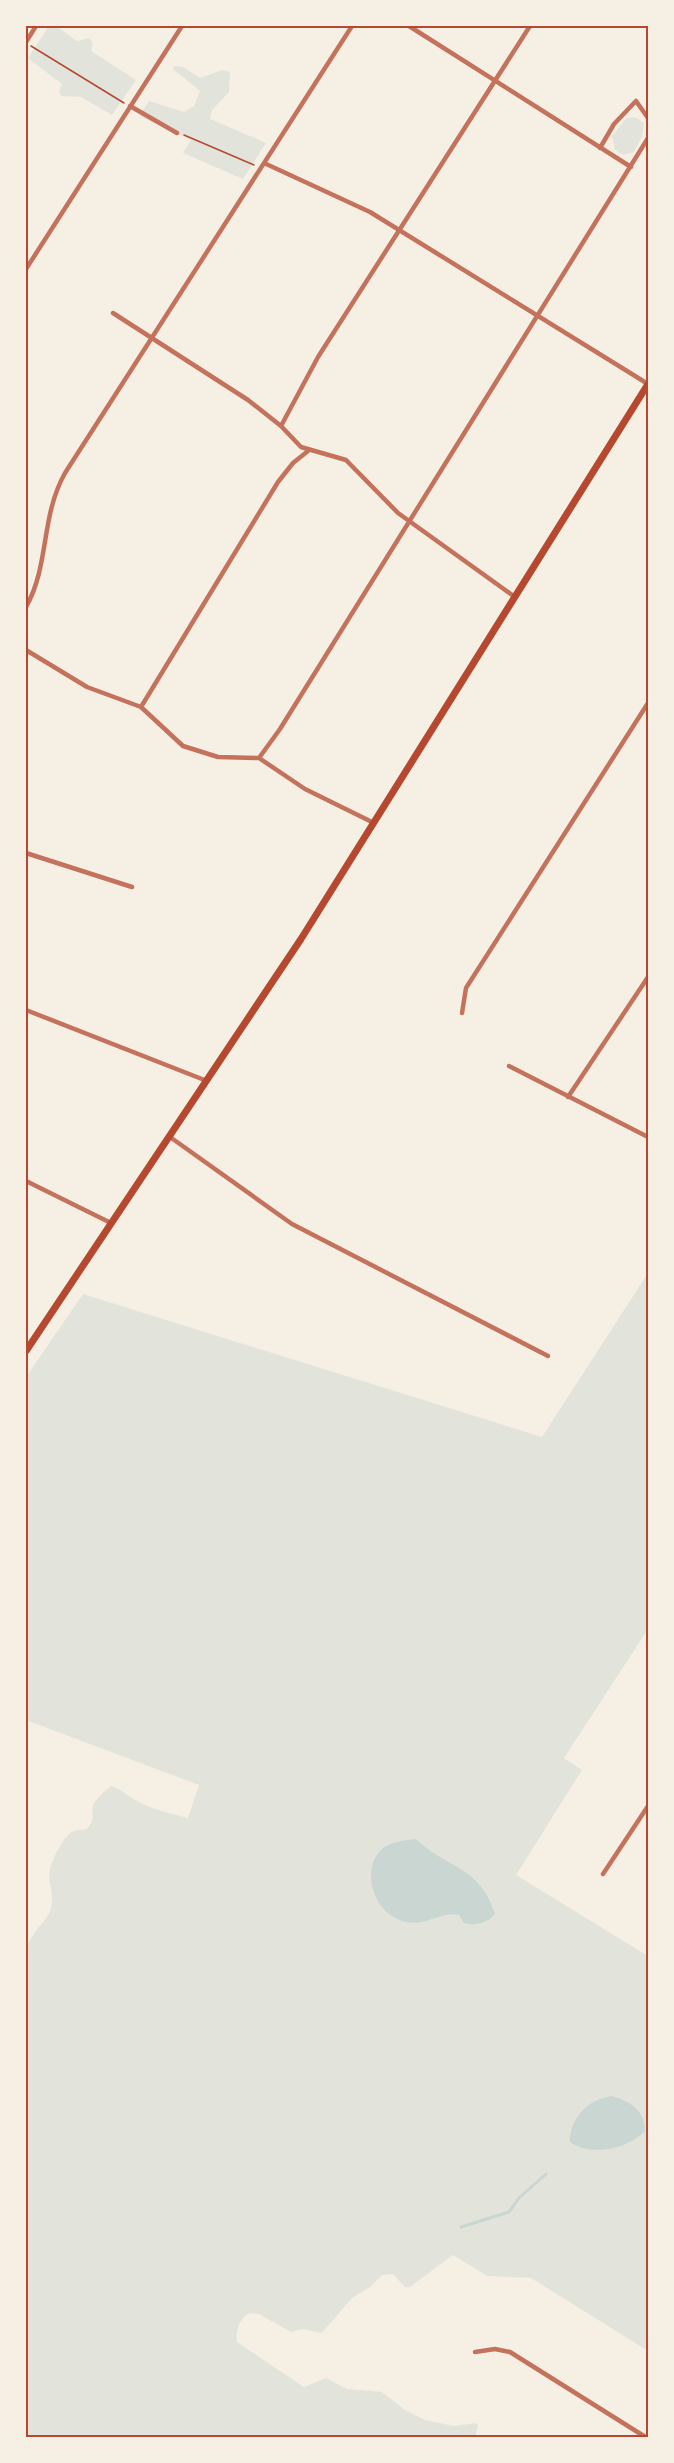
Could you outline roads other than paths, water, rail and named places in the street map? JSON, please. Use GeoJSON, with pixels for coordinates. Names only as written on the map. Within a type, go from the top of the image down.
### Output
{"type":"FeatureCollection","features":[{"type":"Feature","properties":{"kind":"main road"},"geometry":{"type":"LineString","coordinates":[[26,1351],[207,1081],[374,823],[648,384]]}},
{"type":"Feature","properties":{"kind":"street"},"geometry":{"type":"LineString","coordinates":[[26,42],[36,26]]}},
{"type":"Feature","properties":{"kind":"street"},"geometry":{"type":"LineString","coordinates":[[26,269],[182,26]]}},
{"type":"Feature","properties":{"kind":"street"},"geometry":{"type":"LineString","coordinates":[[26,606],[41,568],[46,522],[55,491],[352,26]]}},
{"type":"Feature","properties":{"kind":"street"},"geometry":{"type":"LineString","coordinates":[[409,26],[631,167]]}},
{"type":"Feature","properties":{"kind":"street"},"geometry":{"type":"LineString","coordinates":[[281,426],[318,357],[530,26]]}},
{"type":"Feature","properties":{"kind":"street"},"geometry":{"type":"LineString","coordinates":[[600,148],[614,124],[636,101],[648,118]]}},
{"type":"Feature","properties":{"kind":"street"},"geometry":{"type":"LineString","coordinates":[[130,106],[177,133]]}},
{"type":"Feature","properties":{"kind":"street"},"geometry":{"type":"LineString","coordinates":[[259,758],[280,729],[648,138]]}},
{"type":"Feature","properties":{"kind":"street"},"geometry":{"type":"LineString","coordinates":[[263,166],[336,194],[399,229],[648,384]]}},
{"type":"Feature","properties":{"kind":"street"},"geometry":{"type":"LineString","coordinates":[[113,313],[236,392],[281,426],[308,451],[346,460],[379,496],[409,521],[515,597]]}},
{"type":"Feature","properties":{"kind":"street"},"geometry":{"type":"LineString","coordinates":[[141,707],[278,482],[293,463],[308,451]]}},
{"type":"Feature","properties":{"kind":"street"},"geometry":{"type":"LineString","coordinates":[[26,650],[87,687],[141,707],[175,740],[193,750],[218,757],[259,758],[305,789],[374,823]]}},
{"type":"Feature","properties":{"kind":"street"},"geometry":{"type":"LineString","coordinates":[[462,1012],[466,988],[648,703]]}},
{"type":"Feature","properties":{"kind":"street"},"geometry":{"type":"LineString","coordinates":[[26,853],[132,887]]}},
{"type":"Feature","properties":{"kind":"street"},"geometry":{"type":"LineString","coordinates":[[568,1097],[648,977]]}},
{"type":"Feature","properties":{"kind":"street"},"geometry":{"type":"LineString","coordinates":[[26,1010],[207,1081]]}},
{"type":"Feature","properties":{"kind":"street"},"geometry":{"type":"LineString","coordinates":[[509,1066],[648,1137]]}},
{"type":"Feature","properties":{"kind":"street"},"geometry":{"type":"LineString","coordinates":[[170,1137],[292,1224],[548,1356]]}},
{"type":"Feature","properties":{"kind":"street"},"geometry":{"type":"LineString","coordinates":[[26,1181],[111,1223]]}},
{"type":"Feature","properties":{"kind":"street"},"geometry":{"type":"LineString","coordinates":[[603,1874],[648,1806]]}},
{"type":"Feature","properties":{"kind":"street"},"geometry":{"type":"LineString","coordinates":[[475,2352],[495,2349],[510,2352],[647,2438]]}},
{"type":"Feature","properties":{"kind":"waterway"},"geometry":{"type":"LineString","coordinates":[[461,2227],[509,2212],[519,2198],[546,2174]]}}]}
